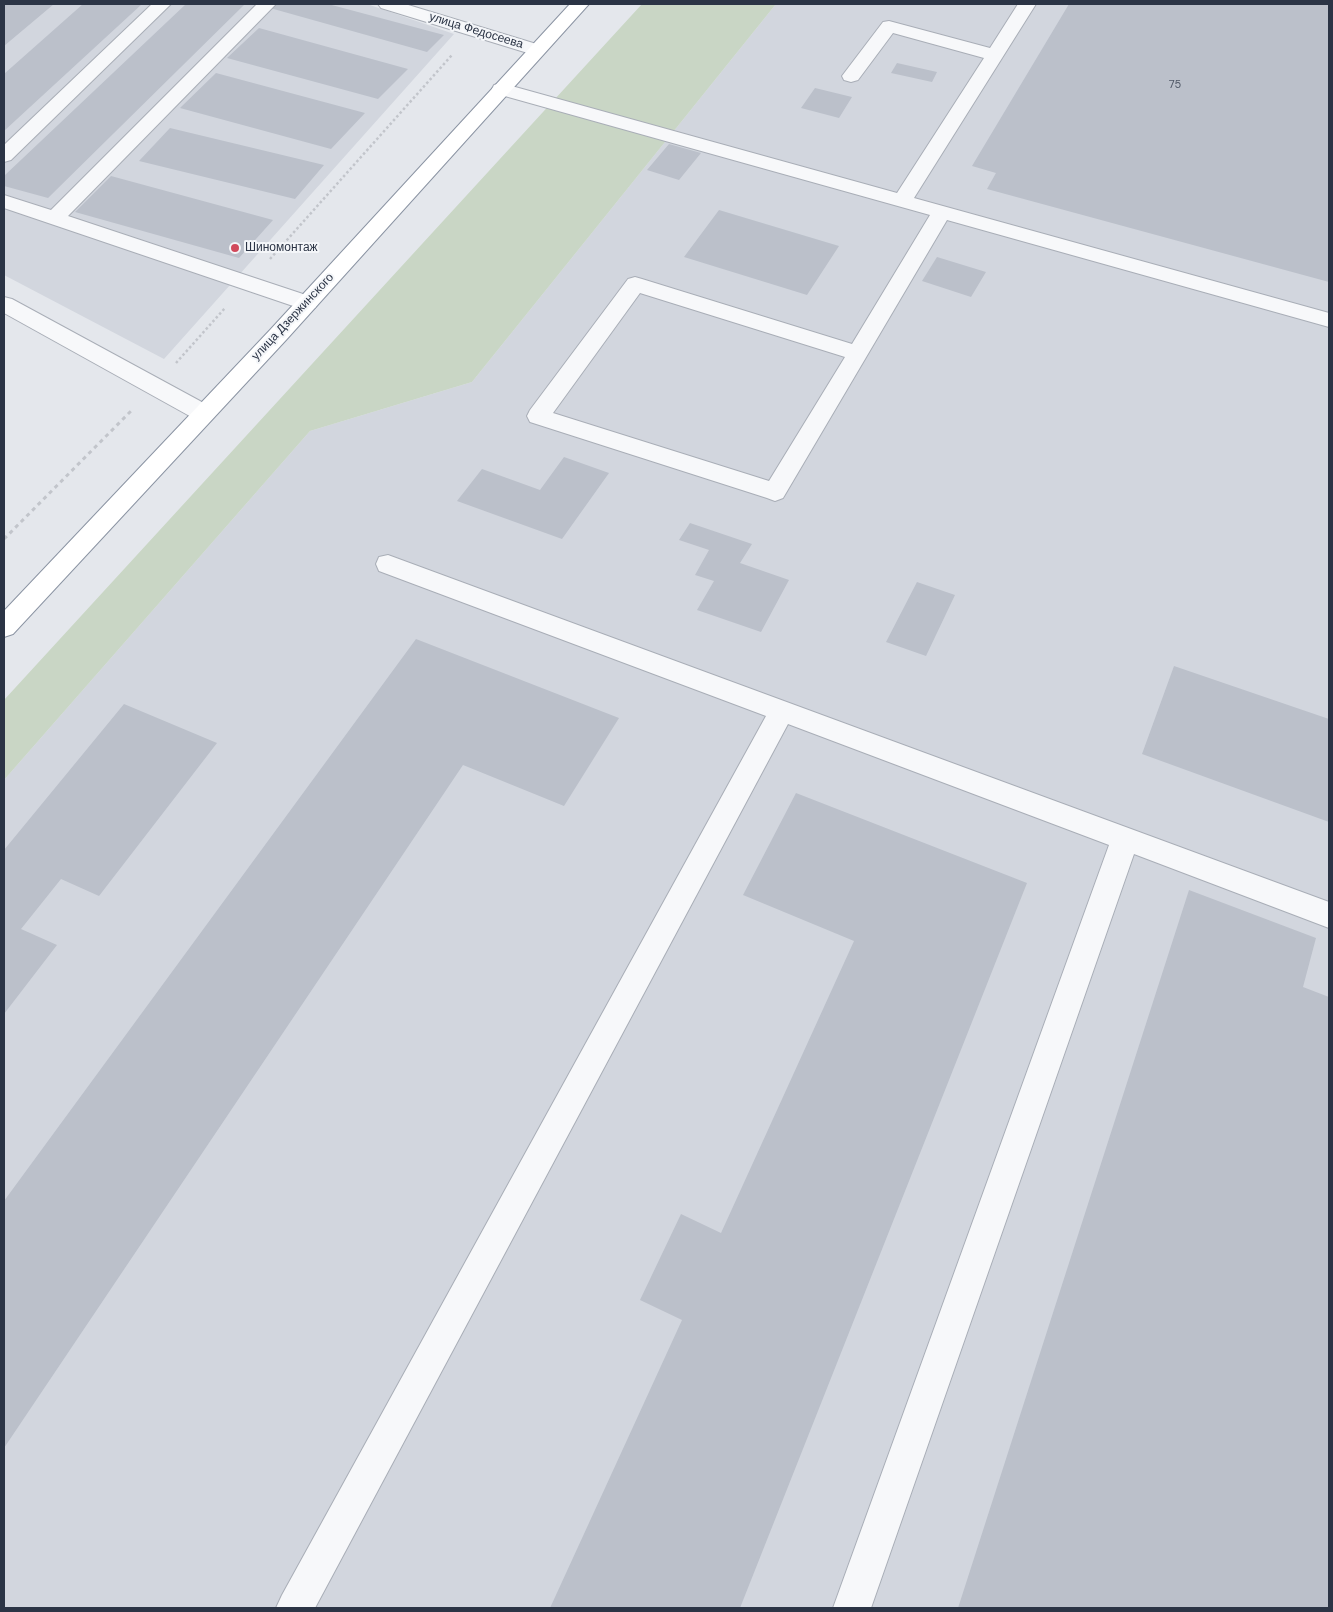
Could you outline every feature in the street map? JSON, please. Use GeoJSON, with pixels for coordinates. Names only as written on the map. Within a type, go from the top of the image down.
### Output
{"type":"FeatureCollection","features":[{"type":"Feature","properties":{"kind":"highway","name":"улица Дзержинского"},"geometry":{"type":"LineString","coordinates":[[4,627],[202,413],[307,303],[580,4]]}},
{"type":"Feature","properties":{"kind":"street"},"geometry":{"type":"LineString","coordinates":[[4,156],[162,4]]}},
{"type":"Feature","properties":{"kind":"street"},"geometry":{"type":"LineString","coordinates":[[54,218],[267,4]]}},
{"type":"Feature","properties":{"kind":"street","name":"улица Федосеева"},"geometry":{"type":"LineString","coordinates":[[387,4],[537,50]]}},
{"type":"Feature","properties":{"kind":"street"},"geometry":{"type":"LineString","coordinates":[[902,201],[1028,4]]}},
{"type":"Feature","properties":{"kind":"street"},"geometry":{"type":"LineString","coordinates":[[851,76],[890,26],[995,55]]}},
{"type":"Feature","properties":{"kind":"street"},"geometry":{"type":"LineString","coordinates":[[501,89],[1329,320]]}},
{"type":"Feature","properties":{"kind":"street"},"geometry":{"type":"LineString","coordinates":[[4,201],[307,303]]}},
{"type":"Feature","properties":{"kind":"street"},"geometry":{"type":"LineString","coordinates":[[858,353],[635,284],[538,416],[775,492],[858,353],[942,212]]}},
{"type":"Feature","properties":{"kind":"street"},"geometry":{"type":"LineString","coordinates":[[4,304],[202,413]]}},
{"type":"Feature","properties":{"kind":"street"},"geometry":{"type":"LineString","coordinates":[[388,564],[1329,915]]}},
{"type":"Feature","properties":{"kind":"street"},"geometry":{"type":"LineString","coordinates":[[295,1608],[782,711]]}},
{"type":"Feature","properties":{"kind":"street"},"geometry":{"type":"LineString","coordinates":[[852,1608],[1126,839]]}},
{"type":"Feature","properties":{"kind":"shaded area"},"geometry":{"type":"Polygon","coordinates":[[[4,4],[367,4],[454,34],[164,359],[4,275],[4,4]]]}},
{"type":"Feature","properties":{"kind":"shaded area"},"geometry":{"type":"Polygon","coordinates":[[[776,4],[1329,4],[1329,1608],[4,1608],[4,780],[310,431],[472,382],[776,4]]]}},
{"type":"Feature","properties":{"kind":"green space"},"geometry":{"type":"Polygon","coordinates":[[[642,4],[776,4],[472,382],[310,431],[4,780],[4,700],[642,4]]]}},
{"type":"Feature","properties":{"kind":"building"},"geometry":{"type":"Polygon","coordinates":[[[4,4],[54,4],[4,46],[4,4]]]}},
{"type":"Feature","properties":{"kind":"building"},"geometry":{"type":"Polygon","coordinates":[[[83,4],[142,4],[4,131],[4,74],[83,4]]]}},
{"type":"Feature","properties":{"kind":"building"},"geometry":{"type":"Polygon","coordinates":[[[186,4],[245,4],[48,198],[4,186],[4,176],[186,4]]]}},
{"type":"Feature","properties":{"kind":"building"},"geometry":{"type":"Polygon","coordinates":[[[275,4],[328,4],[444,35],[427,52],[270,8],[275,4]]]}},
{"type":"Feature","properties":{"kind":"building"},"geometry":{"type":"Polygon","coordinates":[[[1069,4],[1329,4],[1329,282],[987,189],[996,173],[972,166],[1069,4]]]}},
{"type":"Feature","properties":{"kind":"building"},"geometry":{"type":"Polygon","coordinates":[[[259,28],[408,69],[378,99],[227,58],[259,28]]]}},
{"type":"Feature","properties":{"kind":"building"},"geometry":{"type":"Polygon","coordinates":[[[897,63],[937,72],[932,82],[891,73],[897,63]]]}},
{"type":"Feature","properties":{"kind":"building"},"geometry":{"type":"Polygon","coordinates":[[[216,73],[365,113],[331,149],[180,108],[216,73]]]}},
{"type":"Feature","properties":{"kind":"building"},"geometry":{"type":"Polygon","coordinates":[[[815,88],[852,97],[839,118],[801,108],[815,88]]]}},
{"type":"Feature","properties":{"kind":"building"},"geometry":{"type":"Polygon","coordinates":[[[170,128],[324,165],[295,199],[139,161],[170,128]]]}},
{"type":"Feature","properties":{"kind":"building"},"geometry":{"type":"Polygon","coordinates":[[[669,144],[701,153],[679,180],[647,170],[669,144]]]}},
{"type":"Feature","properties":{"kind":"building"},"geometry":{"type":"Polygon","coordinates":[[[111,176],[273,220],[239,258],[75,212],[111,176]]]}},
{"type":"Feature","properties":{"kind":"building"},"geometry":{"type":"Polygon","coordinates":[[[719,210],[839,246],[807,295],[684,257],[719,210]]]}},
{"type":"Feature","properties":{"kind":"building"},"geometry":{"type":"Polygon","coordinates":[[[937,257],[986,272],[971,297],[922,281],[937,257]]]}},
{"type":"Feature","properties":{"kind":"building"},"geometry":{"type":"Polygon","coordinates":[[[564,457],[609,473],[562,539],[457,501],[482,469],[540,490],[564,457]]]}},
{"type":"Feature","properties":{"kind":"building"},"geometry":{"type":"Polygon","coordinates":[[[690,523],[752,544],[740,563],[789,580],[761,632],[697,610],[714,581],[695,575],[709,550],[679,540],[690,523]]]}},
{"type":"Feature","properties":{"kind":"building"},"geometry":{"type":"Polygon","coordinates":[[[917,582],[955,595],[926,656],[886,642],[917,582]]]}},
{"type":"Feature","properties":{"kind":"building"},"geometry":{"type":"Polygon","coordinates":[[[416,639],[619,718],[564,806],[463,765],[4,1448],[4,1201],[416,639]]]}},
{"type":"Feature","properties":{"kind":"building"},"geometry":{"type":"Polygon","coordinates":[[[1174,666],[1329,719],[1329,822],[1142,754],[1174,666]]]}},
{"type":"Feature","properties":{"kind":"building"},"geometry":{"type":"Polygon","coordinates":[[[124,704],[217,743],[99,896],[61,879],[21,929],[57,945],[4,1014],[4,850],[124,704]]]}},
{"type":"Feature","properties":{"kind":"building"},"geometry":{"type":"Polygon","coordinates":[[[796,793],[1027,883],[740,1608],[550,1608],[682,1320],[640,1300],[681,1214],[721,1233],[854,941],[743,895],[796,793]]]}},
{"type":"Feature","properties":{"kind":"building"},"geometry":{"type":"Polygon","coordinates":[[[1189,890],[1316,938],[1303,987],[1329,997],[1329,1608],[958,1608],[1189,890]]]}},
{"type":"Feature","properties":{"kind":"place","name":"Шиномонтаж"},"geometry":{"type":"Point","coordinates":[235,248]}}]}
